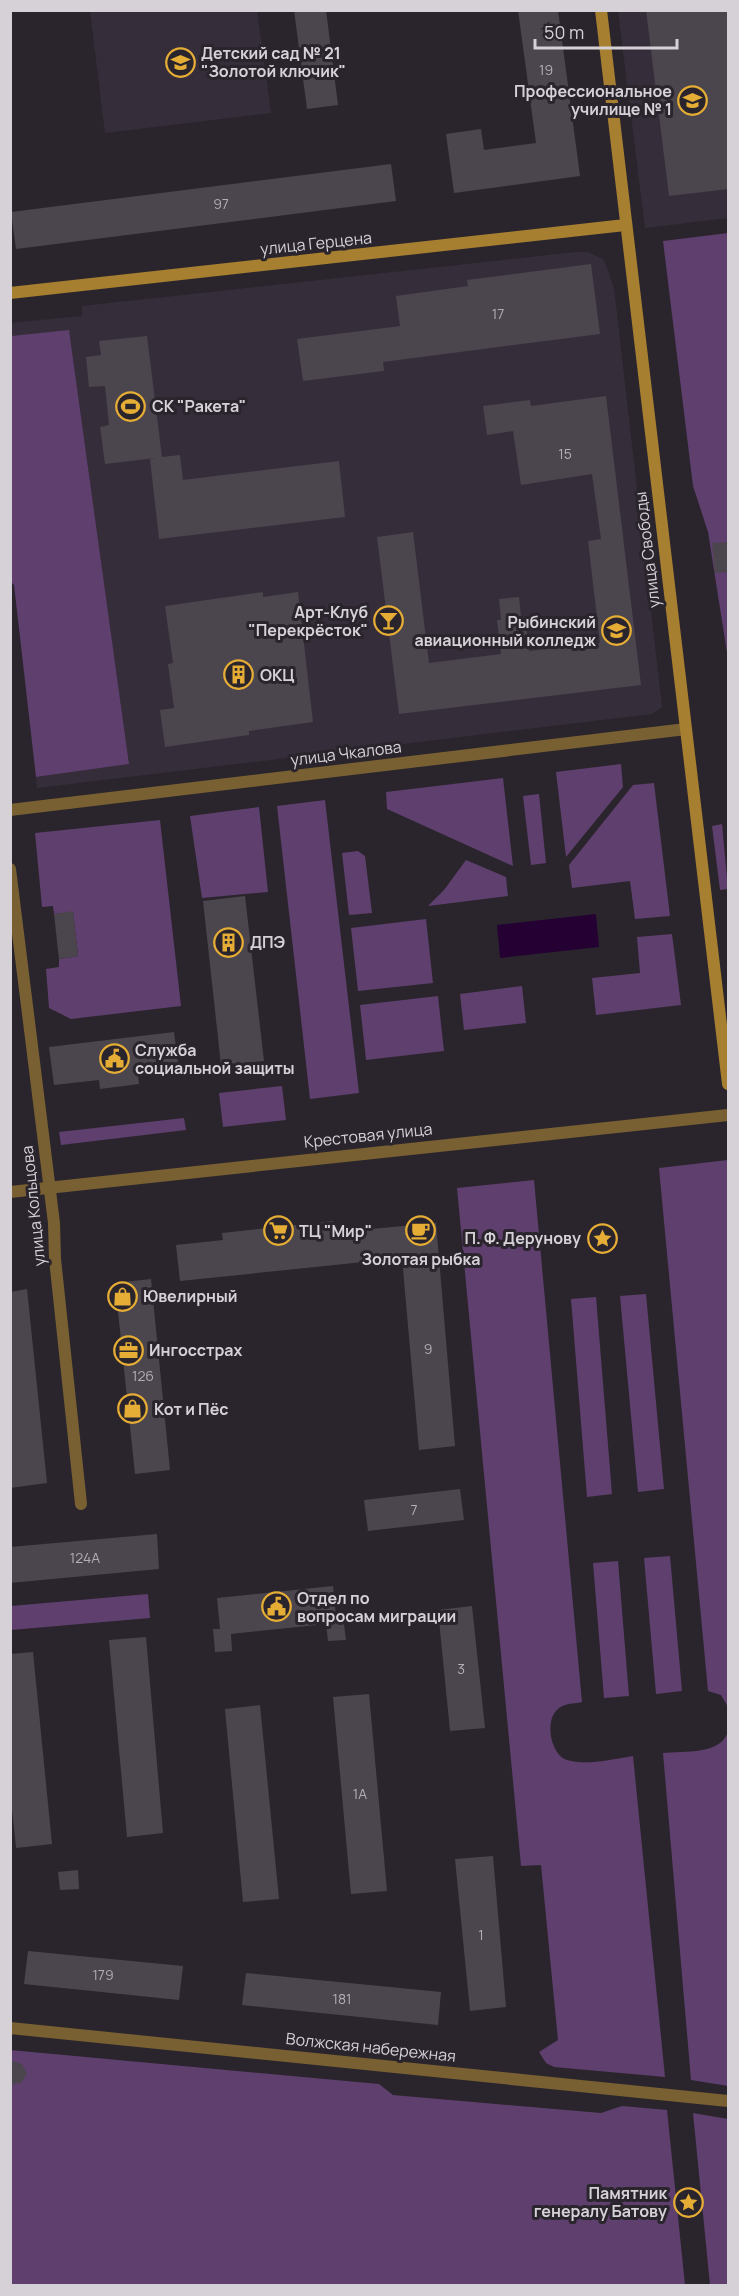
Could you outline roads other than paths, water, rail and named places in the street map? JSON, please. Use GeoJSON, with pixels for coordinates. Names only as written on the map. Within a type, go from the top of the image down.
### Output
{"type":"FeatureCollection","features":[{"type":"Feature","properties":{"kind":"main road","name":"улица Свободы"},"geometry":{"type":"LineString","coordinates":[[601,10],[729,1084]]}},
{"type":"Feature","properties":{"kind":"main road","name":"улица Герцена"},"geometry":{"type":"LineString","coordinates":[[10,294],[625,225]]}},
{"type":"Feature","properties":{"kind":"street","name":"улица Чкалова"},"geometry":{"type":"LineString","coordinates":[[10,810],[686,729]]}},
{"type":"Feature","properties":{"kind":"street","name":"улица Кольцова"},"geometry":{"type":"LineString","coordinates":[[10,869],[50,1187],[81,1504]]}},
{"type":"Feature","properties":{"kind":"street","name":"Крестовая улица"},"geometry":{"type":"LineString","coordinates":[[10,1192],[729,1114]]}},
{"type":"Feature","properties":{"kind":"street","name":"Волжская набережная"},"geometry":{"type":"LineString","coordinates":[[10,2028],[729,2101]]}},
{"type":"Feature","properties":{"kind":"place","name":"Детский сад № 21 \"Золотой ключик\""},"geometry":{"type":"Point","coordinates":[180,62]}},
{"type":"Feature","properties":{"kind":"place","name":"Профессиональное училище № 1"},"geometry":{"type":"Point","coordinates":[693,100]}},
{"type":"Feature","properties":{"kind":"place","name":"СК \"Ракета\""},"geometry":{"type":"Point","coordinates":[131,406]}},
{"type":"Feature","properties":{"kind":"place","name":"Арт-Клуб \"Перекрёсток\""},"geometry":{"type":"Point","coordinates":[389,621]}},
{"type":"Feature","properties":{"kind":"place","name":"Рыбинский авиационный колледж"},"geometry":{"type":"Point","coordinates":[617,631]}},
{"type":"Feature","properties":{"kind":"place","name":"ОКЦ"},"geometry":{"type":"Point","coordinates":[239,675]}},
{"type":"Feature","properties":{"kind":"place","name":"ДПЭ"},"geometry":{"type":"Point","coordinates":[229,942]}},
{"type":"Feature","properties":{"kind":"place","name":"Служба социальной защиты"},"geometry":{"type":"Point","coordinates":[114,1059]}},
{"type":"Feature","properties":{"kind":"place","name":"ТЦ \"Мир\""},"geometry":{"type":"Point","coordinates":[278,1231]}},
{"type":"Feature","properties":{"kind":"place","name":"Золотая рыбка"},"geometry":{"type":"Point","coordinates":[421,1231]}},
{"type":"Feature","properties":{"kind":"place","name":"П. Ф. Дерунову"},"geometry":{"type":"Point","coordinates":[602,1238]}},
{"type":"Feature","properties":{"kind":"place","name":"Ювелирный"},"geometry":{"type":"Point","coordinates":[122,1296]}},
{"type":"Feature","properties":{"kind":"place","name":"Ингосстрах"},"geometry":{"type":"Point","coordinates":[128,1350]}},
{"type":"Feature","properties":{"kind":"place","name":"Кот и Пёс"},"geometry":{"type":"Point","coordinates":[133,1409]}},
{"type":"Feature","properties":{"kind":"place","name":"Отдел по вопросам миграции"},"geometry":{"type":"Point","coordinates":[276,1607]}},
{"type":"Feature","properties":{"kind":"place","name":"Памятник генералу Батову"},"geometry":{"type":"Point","coordinates":[688,2202]}}]}
